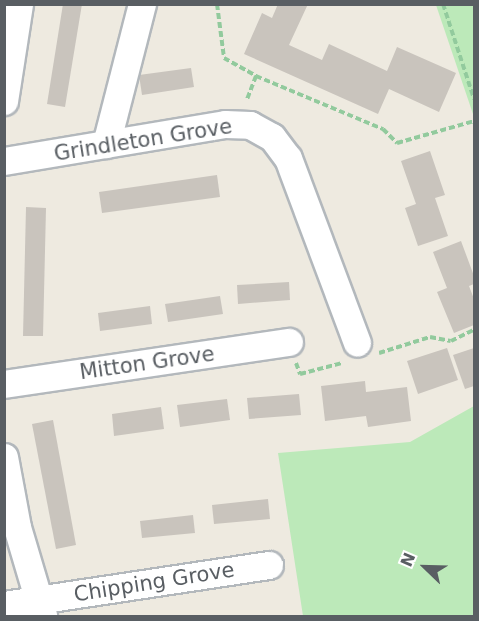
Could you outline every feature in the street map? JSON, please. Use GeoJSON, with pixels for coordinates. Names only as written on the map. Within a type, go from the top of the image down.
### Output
{"type":"FeatureCollection","features":[{"type":"Feature","properties":{"kind":"street"},"geometry":{"type":"LineString","coordinates":[[4,101],[19,4]]}},
{"type":"Feature","properties":{"kind":"street"},"geometry":{"type":"LineString","coordinates":[[106,144],[142,4]]}},
{"type":"Feature","properties":{"kind":"street","name":"Grindleton Grove"},"geometry":{"type":"LineString","coordinates":[[4,161],[238,125],[250,125],[272,136],[288,158],[357,343]]}},
{"type":"Feature","properties":{"kind":"street","name":"Mitton Grove"},"geometry":{"type":"LineString","coordinates":[[4,384],[289,342]]}},
{"type":"Feature","properties":{"kind":"street"},"geometry":{"type":"LineString","coordinates":[[4,458],[17,527],[41,608]]}},
{"type":"Feature","properties":{"kind":"street","name":"Chipping Grove"},"geometry":{"type":"LineString","coordinates":[[4,605],[41,608],[269,565]]}},
{"type":"Feature","properties":{"kind":"path"},"geometry":{"type":"LineString","coordinates":[[217,4],[224,58],[256,76],[383,129],[397,143],[474,121]]}},
{"type":"Feature","properties":{"kind":"path"},"geometry":{"type":"LineString","coordinates":[[443,4],[474,99]]}},
{"type":"Feature","properties":{"kind":"path"},"geometry":{"type":"LineString","coordinates":[[238,125],[256,76]]}},
{"type":"Feature","properties":{"kind":"path"},"geometry":{"type":"LineString","coordinates":[[289,342],[300,374],[354,359],[357,343],[373,355],[430,337],[451,341],[474,330]]}},
{"type":"Feature","properties":{"kind":"green space"},"geometry":{"type":"Polygon","coordinates":[[[436,5],[474,5],[474,117],[436,5]]]}},
{"type":"Feature","properties":{"kind":"green space"},"geometry":{"type":"Polygon","coordinates":[[[474,406],[474,616],[303,616],[278,453],[410,442],[474,406]]]}},
{"type":"Feature","properties":{"kind":"building"},"geometry":{"type":"Polygon","coordinates":[[[63,4],[82,4],[65,107],[47,104],[63,4]]]}},
{"type":"Feature","properties":{"kind":"building"},"geometry":{"type":"Polygon","coordinates":[[[278,4],[308,4],[289,45],[322,60],[329,44],[387,71],[397,47],[456,73],[439,112],[389,89],[378,114],[244,54],[262,13],[272,18],[278,4]]]}},
{"type":"Feature","properties":{"kind":"building"},"geometry":{"type":"Polygon","coordinates":[[[191,68],[194,87],[142,95],[139,75],[191,68]]]}},
{"type":"Feature","properties":{"kind":"building"},"geometry":{"type":"Polygon","coordinates":[[[430,151],[445,195],[435,198],[448,236],[418,246],[405,208],[416,204],[401,161],[430,151]]]}},
{"type":"Feature","properties":{"kind":"building"},"geometry":{"type":"Polygon","coordinates":[[[217,175],[220,197],[102,213],[99,192],[217,175]]]}},
{"type":"Feature","properties":{"kind":"building"},"geometry":{"type":"Polygon","coordinates":[[[26,207],[46,208],[43,336],[23,336],[26,207]]]}},
{"type":"Feature","properties":{"kind":"building"},"geometry":{"type":"Polygon","coordinates":[[[461,241],[474,276],[474,284],[469,286],[474,299],[474,325],[454,333],[437,292],[447,288],[433,252],[461,241]]]}},
{"type":"Feature","properties":{"kind":"building"},"geometry":{"type":"Polygon","coordinates":[[[289,282],[290,300],[238,304],[237,285],[289,282]]]}},
{"type":"Feature","properties":{"kind":"building"},"geometry":{"type":"Polygon","coordinates":[[[220,296],[223,314],[168,322],[165,304],[220,296]]]}},
{"type":"Feature","properties":{"kind":"building"},"geometry":{"type":"Polygon","coordinates":[[[150,306],[152,324],[100,331],[98,313],[150,306]]]}},
{"type":"Feature","properties":{"kind":"building"},"geometry":{"type":"Polygon","coordinates":[[[447,348],[458,380],[418,394],[407,361],[447,348]]]}},
{"type":"Feature","properties":{"kind":"building"},"geometry":{"type":"Polygon","coordinates":[[[474,348],[474,386],[465,389],[453,355],[474,348]]]}},
{"type":"Feature","properties":{"kind":"building"},"geometry":{"type":"Polygon","coordinates":[[[365,381],[366,392],[407,387],[411,421],[368,427],[366,416],[325,421],[321,386],[365,381]]]}},
{"type":"Feature","properties":{"kind":"building"},"geometry":{"type":"Polygon","coordinates":[[[299,394],[301,415],[249,419],[247,398],[299,394]]]}},
{"type":"Feature","properties":{"kind":"building"},"geometry":{"type":"Polygon","coordinates":[[[227,399],[230,420],[180,427],[177,405],[227,399]]]}},
{"type":"Feature","properties":{"kind":"building"},"geometry":{"type":"Polygon","coordinates":[[[161,407],[164,429],[114,436],[112,414],[161,407]]]}},
{"type":"Feature","properties":{"kind":"building"},"geometry":{"type":"Polygon","coordinates":[[[53,420],[76,545],[56,549],[32,424],[53,420]]]}},
{"type":"Feature","properties":{"kind":"building"},"geometry":{"type":"Polygon","coordinates":[[[268,499],[270,519],[214,524],[212,505],[268,499]]]}},
{"type":"Feature","properties":{"kind":"building"},"geometry":{"type":"Polygon","coordinates":[[[193,515],[195,533],[142,538],[140,521],[193,515]]]}}]}
